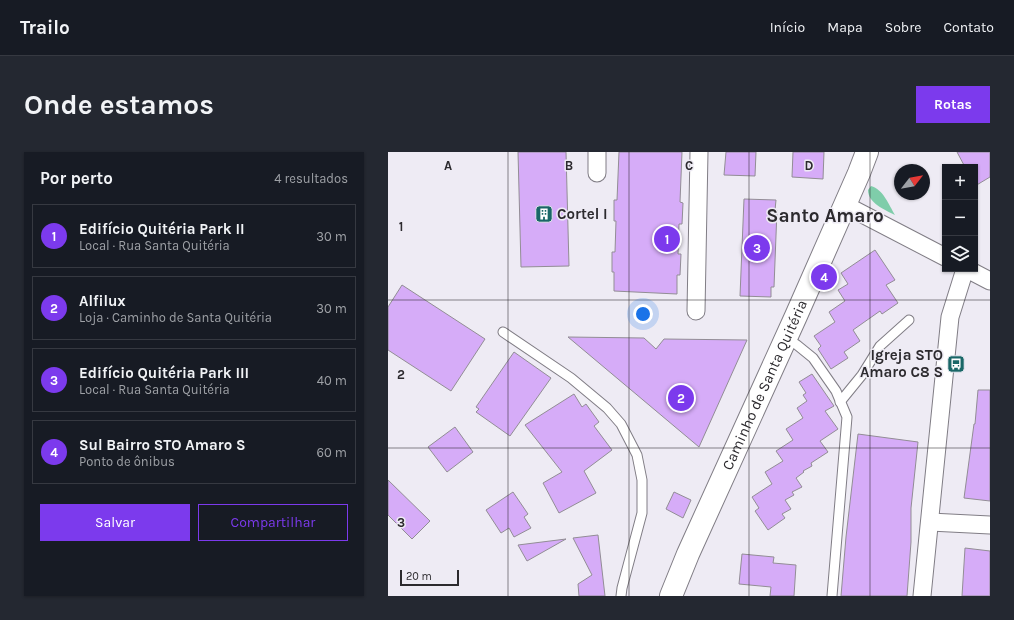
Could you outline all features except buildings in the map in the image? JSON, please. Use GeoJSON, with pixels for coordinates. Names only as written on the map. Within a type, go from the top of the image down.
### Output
{"type":"FeatureCollection","features":[{"type":"Feature","properties":{"kind":"street"},"geometry":{"type":"LineString","coordinates":[[597,152],[597,173]]}},
{"type":"Feature","properties":{"kind":"street"},"geometry":{"type":"LineString","coordinates":[[696,311],[699,152]]}},
{"type":"Feature","properties":{"kind":"street","name":"Caminho de Santa Quitéria"},"geometry":{"type":"LineString","coordinates":[[671,596],[688,554],[786,338],[867,152]]}},
{"type":"Feature","properties":{"kind":"street"},"geometry":{"type":"LineString","coordinates":[[845,205],[942,255]]}},
{"type":"Feature","properties":{"kind":"street"},"geometry":{"type":"LineString","coordinates":[[922,596],[950,317],[965,272]]}},
{"type":"Feature","properties":{"kind":"street"},"geometry":{"type":"LineString","coordinates":[[972,272],[990,282]]}},
{"type":"Feature","properties":{"kind":"street"},"geometry":{"type":"LineString","coordinates":[[930,522],[990,525]]}},
{"type":"Feature","properties":{"kind":"lane"},"geometry":{"type":"LineString","coordinates":[[840,402],[862,375],[880,346],[908,320]]}},
{"type":"Feature","properties":{"kind":"lane"},"geometry":{"type":"LineString","coordinates":[[503,332],[571,378],[607,408],[621,424],[636,455],[642,480],[642,513],[621,596]]}},
{"type":"Feature","properties":{"kind":"lane"},"geometry":{"type":"LineString","coordinates":[[786,338],[813,358],[836,391],[847,417],[832,596]]}},
{"type":"Feature","properties":{"kind":"green space"},"geometry":{"type":"Polygon","coordinates":[[[871,186],[879,190],[895,215],[878,206],[871,199],[868,190],[871,186]]]}},
{"type":"Feature","properties":{"kind":"place","name":"Cortel I"},"geometry":{"type":"Point","coordinates":[544,214]}},
{"type":"Feature","properties":{"kind":"place","name":"Edifício Quitéria Park II"},"geometry":{"type":"Point","coordinates":[667,239]}},
{"type":"Feature","properties":{"kind":"place","name":"Edifício Quitéria Park III"},"geometry":{"type":"Point","coordinates":[757,248]}},
{"type":"Feature","properties":{"kind":"place","name":"Sul Bairro STO Amaro S"},"geometry":{"type":"Point","coordinates":[824,277]}},
{"type":"Feature","properties":{"kind":"place","name":"Igreja STO Amaro C8 S"},"geometry":{"type":"Point","coordinates":[956,364]}},
{"type":"Feature","properties":{"kind":"place","name":"Alfilux"},"geometry":{"type":"Point","coordinates":[681,398]}},
{"type":"Feature","properties":{"kind":"district","name":"Santo Amaro"},"geometry":{"type":"Point","coordinates":[825,216]}}]}
